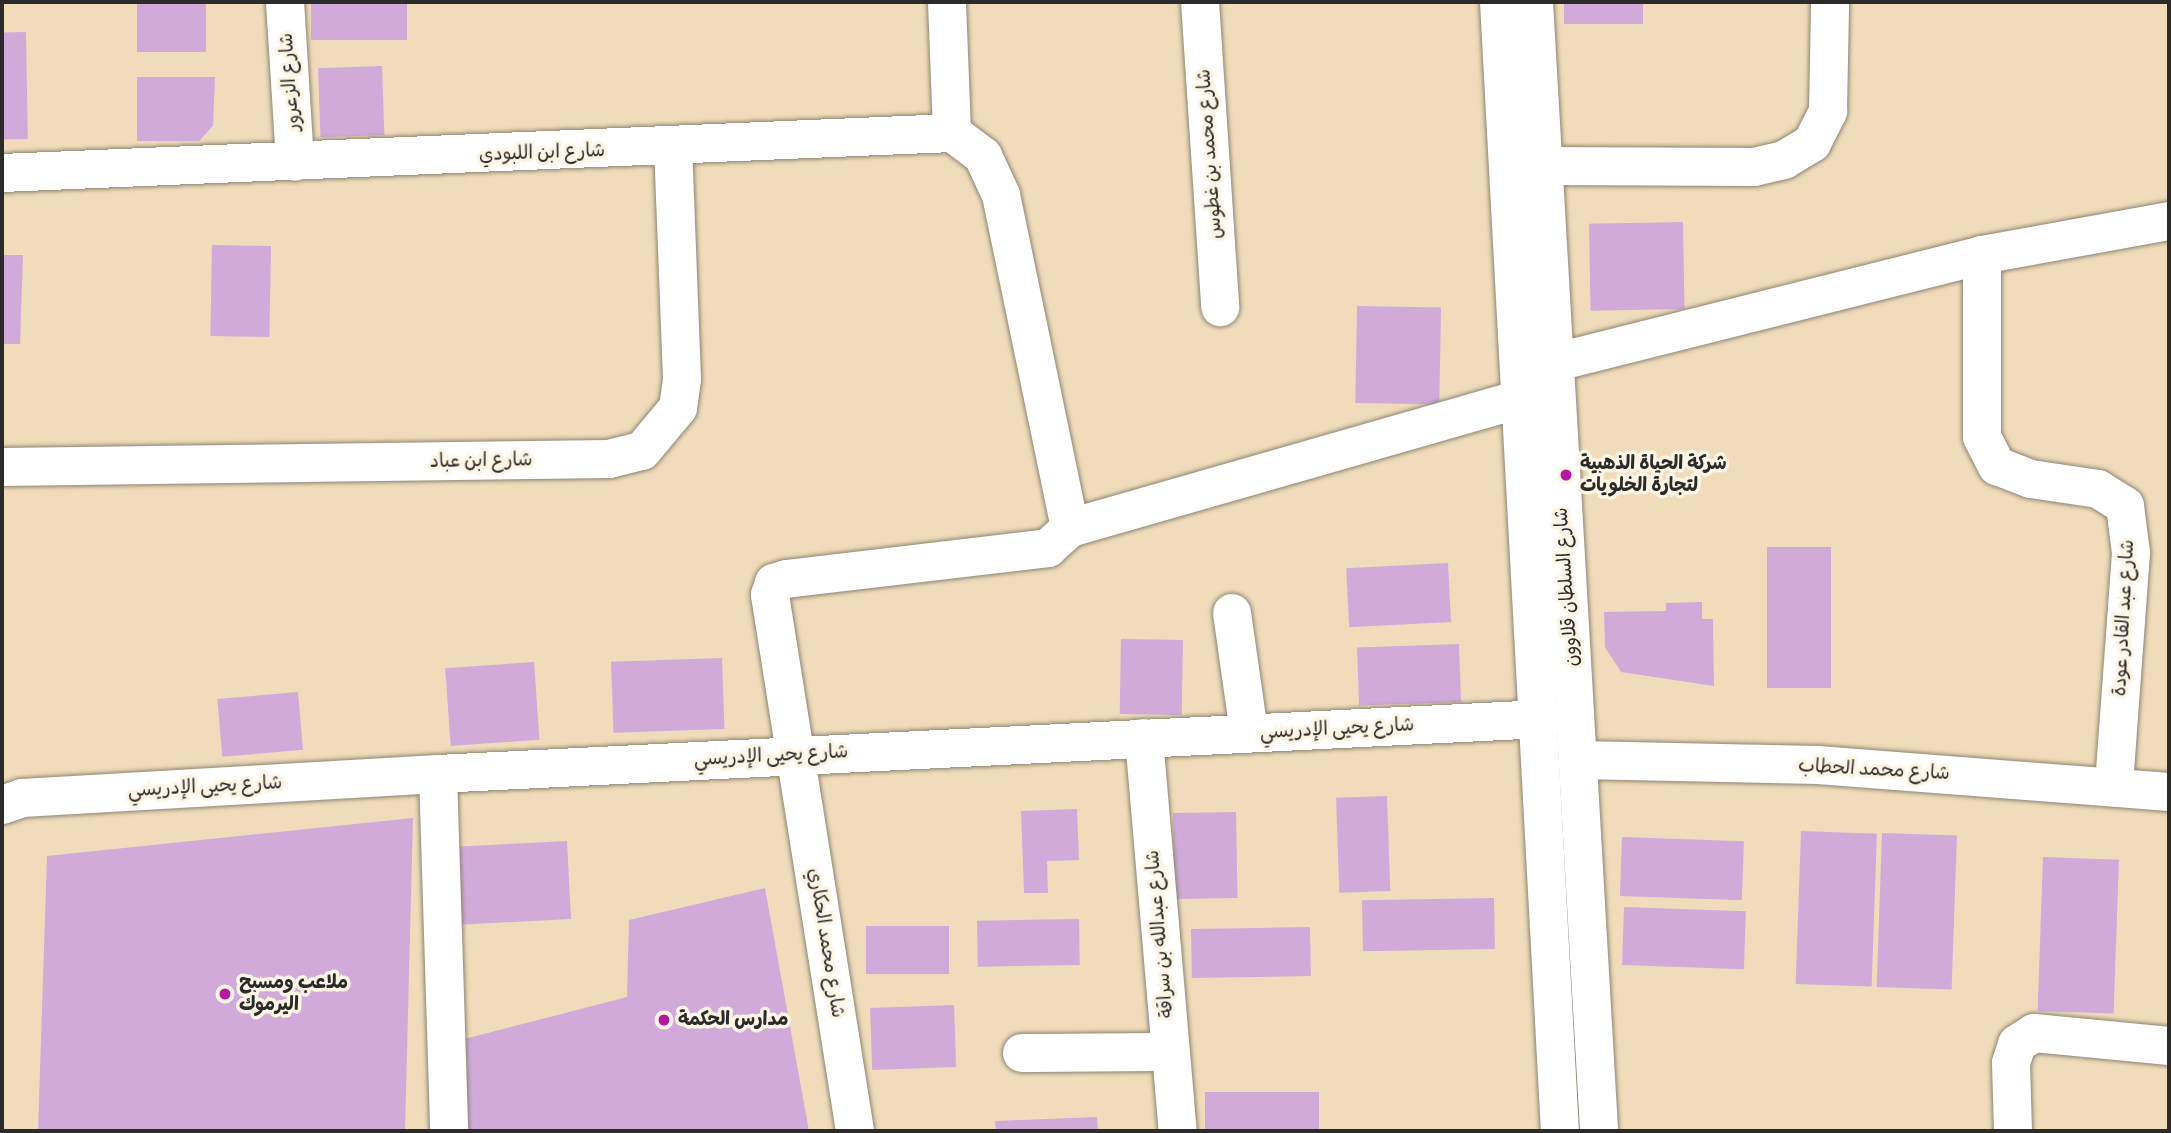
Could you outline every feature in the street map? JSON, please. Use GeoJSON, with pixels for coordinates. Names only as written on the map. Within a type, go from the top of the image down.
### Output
{"type":"FeatureCollection","features":[{"type":"Feature","properties":{"kind":"street","name":"شارع الزعرور"},"geometry":{"type":"LineString","coordinates":[[285,2],[295,162]]}},
{"type":"Feature","properties":{"kind":"street"},"geometry":{"type":"LineString","coordinates":[[947,2],[952,133],[984,156],[1001,195],[1070,528],[1524,398]]}},
{"type":"Feature","properties":{"kind":"street","name":"شارع محمد بن غطوس"},"geometry":{"type":"LineString","coordinates":[[1200,2],[1220,307]]}},
{"type":"Feature","properties":{"kind":"street","name":"شارع السلطان قلاوون"},"geometry":{"type":"LineString","coordinates":[[1499,2],[1524,398],[1560,1131]]}},
{"type":"Feature","properties":{"kind":"street","name":"شارع السلطان قلاوون"},"geometry":{"type":"LineString","coordinates":[[1534,2],[1599,1131]]}},
{"type":"Feature","properties":{"kind":"street"},"geometry":{"type":"LineString","coordinates":[[1543,166],[1754,167],[1784,160],[1812,143],[1828,111],[1830,2]]}},
{"type":"Feature","properties":{"kind":"street","name":"شارع ابن اللبودي"},"geometry":{"type":"LineString","coordinates":[[2,173],[673,148],[952,133]]}},
{"type":"Feature","properties":{"kind":"street","name":"شارع ابن عباد"},"geometry":{"type":"LineString","coordinates":[[2,467],[610,459],[642,451],[678,408],[682,379],[673,148]]}},
{"type":"Feature","properties":{"kind":"street"},"geometry":{"type":"LineString","coordinates":[[1553,363],[1982,255],[2169,220]]}},
{"type":"Feature","properties":{"kind":"street","name":"شارع عبد القادر عودة"},"geometry":{"type":"LineString","coordinates":[[1982,255],[1982,437],[1997,466],[2031,479],[2098,489],[2125,506],[2131,553],[2114,787]]}},
{"type":"Feature","properties":{"kind":"street","name":"شارع محمد الحكاري"},"geometry":{"type":"LineString","coordinates":[[855,1131],[798,754],[770,595],[774,583],[1048,548],[1070,528]]}},
{"type":"Feature","properties":{"kind":"street"},"geometry":{"type":"LineString","coordinates":[[1232,613],[1249,733]]}},
{"type":"Feature","properties":{"kind":"street","name":"شارع يحيى الإدريسي"},"geometry":{"type":"LineString","coordinates":[[2,805],[22,798],[438,774],[1541,719]]}},
{"type":"Feature","properties":{"kind":"street","name":"شارع عبدالله بن سراقة"},"geometry":{"type":"LineString","coordinates":[[1144,738],[1178,1131]]}},
{"type":"Feature","properties":{"kind":"street","name":"شارع محمد الحطاب"},"geometry":{"type":"LineString","coordinates":[[1579,760],[1818,765],[2169,792]]}},
{"type":"Feature","properties":{"kind":"street"},"geometry":{"type":"LineString","coordinates":[[438,774],[449,1131]]}},
{"type":"Feature","properties":{"kind":"street"},"geometry":{"type":"LineString","coordinates":[[2012,1131],[2011,1063],[2017,1044],[2034,1032],[2169,1046]]}},
{"type":"Feature","properties":{"kind":"street"},"geometry":{"type":"LineString","coordinates":[[1022,1053],[1170,1052]]}},
{"type":"Feature","properties":{"kind":"building"},"geometry":{"type":"Polygon","coordinates":[[[137,2],[206,2],[206,52],[137,52],[137,2]]]}},
{"type":"Feature","properties":{"kind":"building"},"geometry":{"type":"Polygon","coordinates":[[[311,2],[407,2],[407,40],[311,40],[311,2]]]}},
{"type":"Feature","properties":{"kind":"building"},"geometry":{"type":"Polygon","coordinates":[[[1564,2],[1643,2],[1643,24],[1564,24],[1564,2]]]}},
{"type":"Feature","properties":{"kind":"building"},"geometry":{"type":"Polygon","coordinates":[[[2,32],[26,32],[28,139],[4,139],[2,32]]]}},
{"type":"Feature","properties":{"kind":"building"},"geometry":{"type":"Polygon","coordinates":[[[382,66],[384,135],[320,137],[318,68],[382,66]]]}},
{"type":"Feature","properties":{"kind":"building"},"geometry":{"type":"Polygon","coordinates":[[[137,77],[215,77],[213,126],[199,141],[137,141],[137,77]]]}},
{"type":"Feature","properties":{"kind":"building"},"geometry":{"type":"Polygon","coordinates":[[[1683,222],[1685,309],[1591,311],[1589,224],[1683,222]]]}},
{"type":"Feature","properties":{"kind":"building"},"geometry":{"type":"Polygon","coordinates":[[[212,245],[271,246],[269,337],[210,336],[212,245]]]}},
{"type":"Feature","properties":{"kind":"building"},"geometry":{"type":"Polygon","coordinates":[[[2,255],[23,255],[20,344],[2,344],[2,255]]]}},
{"type":"Feature","properties":{"kind":"building"},"geometry":{"type":"Polygon","coordinates":[[[1357,306],[1441,307],[1439,404],[1355,403],[1357,306]]]}},
{"type":"Feature","properties":{"kind":"building"},"geometry":{"type":"Polygon","coordinates":[[[1767,547],[1831,547],[1831,688],[1767,688],[1767,547]]]}},
{"type":"Feature","properties":{"kind":"building"},"geometry":{"type":"Polygon","coordinates":[[[1448,563],[1451,622],[1349,627],[1346,568],[1448,563]]]}},
{"type":"Feature","properties":{"kind":"building"},"geometry":{"type":"Polygon","coordinates":[[[1702,602],[1702,619],[1713,619],[1714,686],[1621,672],[1605,647],[1604,612],[1666,611],[1666,603],[1702,602]]]}},
{"type":"Feature","properties":{"kind":"building"},"geometry":{"type":"Polygon","coordinates":[[[1121,639],[1183,640],[1182,715],[1120,714],[1121,639]]]}},
{"type":"Feature","properties":{"kind":"building"},"geometry":{"type":"Polygon","coordinates":[[[1459,644],[1461,702],[1359,706],[1357,648],[1459,644]]]}},
{"type":"Feature","properties":{"kind":"building"},"geometry":{"type":"Polygon","coordinates":[[[722,658],[724,729],[614,733],[611,662],[722,658]]]}},
{"type":"Feature","properties":{"kind":"building"},"geometry":{"type":"Polygon","coordinates":[[[534,662],[539,740],[451,746],[445,668],[534,662]]]}},
{"type":"Feature","properties":{"kind":"building"},"geometry":{"type":"Polygon","coordinates":[[[298,692],[303,750],[222,757],[217,699],[298,692]]]}},
{"type":"Feature","properties":{"kind":"building"},"geometry":{"type":"Polygon","coordinates":[[[1387,796],[1390,891],[1339,893],[1336,798],[1387,796]]]}},
{"type":"Feature","properties":{"kind":"building"},"geometry":{"type":"Polygon","coordinates":[[[1077,809],[1079,860],[1047,861],[1048,893],[1024,893],[1021,811],[1077,809]]]}},
{"type":"Feature","properties":{"kind":"building"},"geometry":{"type":"Polygon","coordinates":[[[1236,812],[1238,898],[1175,899],[1173,813],[1236,812]]]}},
{"type":"Feature","properties":{"kind":"building","name":"ملاعب ومسبح اليرموك"},"geometry":{"type":"Polygon","coordinates":[[[413,818],[405,1131],[38,1131],[47,856],[413,818]]]}},
{"type":"Feature","properties":{"kind":"building"},"geometry":{"type":"Polygon","coordinates":[[[1801,831],[1877,834],[1872,987],[1796,984],[1801,831]]]}},
{"type":"Feature","properties":{"kind":"building"},"geometry":{"type":"Polygon","coordinates":[[[1882,833],[1957,836],[1952,990],[1877,987],[1882,833]]]}},
{"type":"Feature","properties":{"kind":"building"},"geometry":{"type":"Polygon","coordinates":[[[1622,837],[1744,841],[1742,900],[1620,896],[1622,837]]]}},
{"type":"Feature","properties":{"kind":"building"},"geometry":{"type":"Polygon","coordinates":[[[567,841],[571,919],[455,925],[451,847],[567,841]]]}},
{"type":"Feature","properties":{"kind":"building"},"geometry":{"type":"Polygon","coordinates":[[[2043,857],[2119,860],[2114,1014],[2038,1011],[2043,857]]]}},
{"type":"Feature","properties":{"kind":"building","name":"مدارس الحكمة"},"geometry":{"type":"Polygon","coordinates":[[[765,888],[809,1131],[465,1131],[449,1043],[627,997],[629,920],[765,888]]]}},
{"type":"Feature","properties":{"kind":"building"},"geometry":{"type":"Polygon","coordinates":[[[1494,898],[1495,949],[1363,951],[1362,900],[1494,898]]]}},
{"type":"Feature","properties":{"kind":"building"},"geometry":{"type":"Polygon","coordinates":[[[1624,907],[1746,911],[1744,969],[1622,965],[1624,907]]]}},
{"type":"Feature","properties":{"kind":"building"},"geometry":{"type":"Polygon","coordinates":[[[1079,919],[1080,965],[978,967],[977,921],[1079,919]]]}},
{"type":"Feature","properties":{"kind":"building"},"geometry":{"type":"Polygon","coordinates":[[[866,926],[949,926],[949,974],[866,974],[866,926]]]}},
{"type":"Feature","properties":{"kind":"building"},"geometry":{"type":"Polygon","coordinates":[[[1310,927],[1311,976],[1192,978],[1191,929],[1310,927]]]}},
{"type":"Feature","properties":{"kind":"building"},"geometry":{"type":"Polygon","coordinates":[[[954,1005],[956,1067],[872,1070],[870,1008],[954,1005]]]}},
{"type":"Feature","properties":{"kind":"building"},"geometry":{"type":"Polygon","coordinates":[[[1205,1092],[1319,1092],[1319,1131],[1205,1131],[1205,1092]]]}},
{"type":"Feature","properties":{"kind":"building"},"geometry":{"type":"Polygon","coordinates":[[[1097,1117],[1098,1131],[996,1131],[995,1121],[1097,1117]]]}},
{"type":"Feature","properties":{"kind":"place","name":"شركة الحياة الذهبية لتجارة الخلويات"},"geometry":{"type":"Point","coordinates":[1566,475]}},
{"type":"Feature","properties":{"kind":"place","name":"ملاعب ومسبح اليرموك"},"geometry":{"type":"Point","coordinates":[225,994]}},
{"type":"Feature","properties":{"kind":"place","name":"مدارس الحكمة"},"geometry":{"type":"Point","coordinates":[664,1020]}}]}
